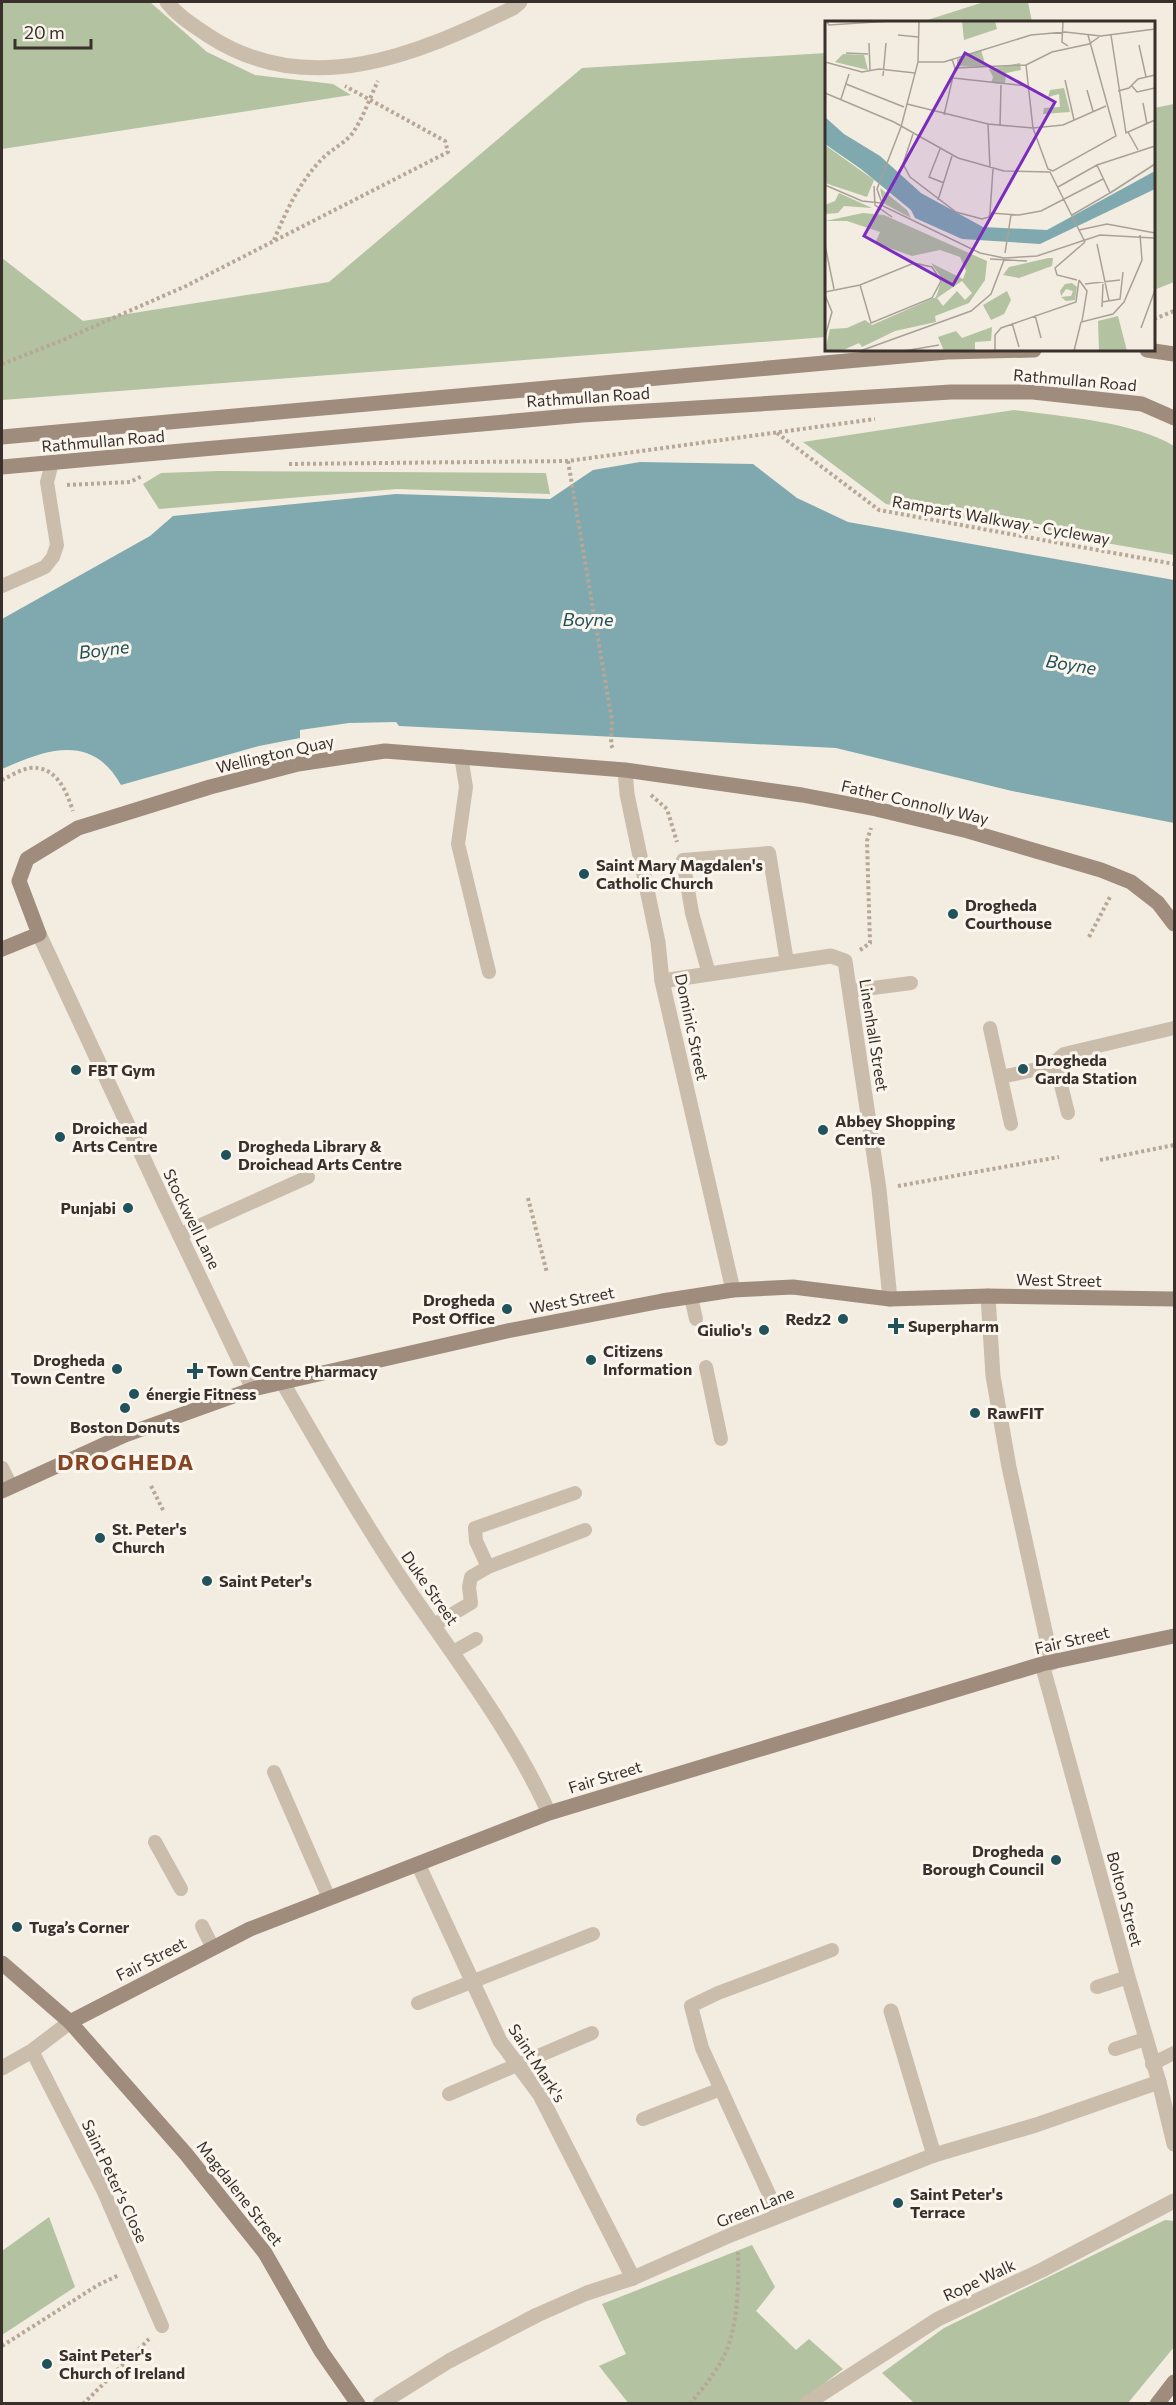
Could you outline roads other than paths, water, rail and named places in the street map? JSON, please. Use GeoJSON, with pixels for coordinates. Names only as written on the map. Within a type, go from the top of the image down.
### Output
{"type":"FeatureCollection","features":[{"type":"Feature","properties":{"kind":"main road","name":"Rathmullan Road"},"geometry":{"type":"LineString","coordinates":[[2,437],[947,352],[990,351]]}},
{"type":"Feature","properties":{"kind":"main road"},"geometry":{"type":"LineString","coordinates":[[1154,351],[1174,354]]}},
{"type":"Feature","properties":{"kind":"main road","name":"Rathmullan Road"},"geometry":{"type":"LineString","coordinates":[[2,467],[582,415],[951,392],[1033,392],[1142,404],[1174,418]]}},
{"type":"Feature","properties":{"kind":"main road","name":"Wellington Quay"},"geometry":{"type":"LineString","coordinates":[[39,934],[19,881],[27,859],[78,828],[210,787],[298,764],[385,751],[625,770]]}},
{"type":"Feature","properties":{"kind":"main road","name":"Father Connolly Way"},"geometry":{"type":"LineString","coordinates":[[625,770],[802,795],[876,809],[1040,851],[1131,882],[1158,903],[1174,924]]}},
{"type":"Feature","properties":{"kind":"main road"},"geometry":{"type":"LineString","coordinates":[[2,950],[39,934]]}},
{"type":"Feature","properties":{"kind":"main road","name":"West Street"},"geometry":{"type":"LineString","coordinates":[[6,1488],[125,1435],[254,1389],[507,1331],[733,1290],[793,1287],[890,1299],[988,1296],[1174,1299]]}},
{"type":"Feature","properties":{"kind":"main road","name":"Fair Street"},"geometry":{"type":"LineString","coordinates":[[70,2022],[250,1929],[549,1813],[1047,1664],[1174,1636]]}},
{"type":"Feature","properties":{"kind":"main road","name":"Magdalene Street"},"geometry":{"type":"LineString","coordinates":[[2,1962],[70,2022],[186,2154],[265,2253],[321,2351],[358,2403]]}},
{"type":"Feature","properties":{"kind":"main road"},"geometry":{"type":"LineString","coordinates":[[1157,2403],[1174,2382]]}},
{"type":"Feature","properties":{"kind":"street"},"geometry":{"type":"LineString","coordinates":[[167,2],[178,15],[227,47],[266,61],[315,70],[389,59],[450,38],[513,8],[520,2]]}},
{"type":"Feature","properties":{"kind":"street","name":"Dominic Street"},"geometry":{"type":"LineString","coordinates":[[625,770],[627,794],[658,942],[662,981],[733,1290]]}},
{"type":"Feature","properties":{"kind":"street","name":"Stockwell Lane"},"geometry":{"type":"LineString","coordinates":[[39,934],[179,1235],[254,1389]]}},
{"type":"Feature","properties":{"kind":"street","name":"Linenhall Street"},"geometry":{"type":"LineString","coordinates":[[662,981],[831,956],[845,960],[879,1189],[890,1299]]}},
{"type":"Feature","properties":{"kind":"street","name":"Bolton Street"},"geometry":{"type":"LineString","coordinates":[[988,1296],[993,1376],[1047,1664],[1128,1977],[1152,2064],[1160,2082],[1174,2144]]}},
{"type":"Feature","properties":{"kind":"street","name":"Duke Street"},"geometry":{"type":"LineString","coordinates":[[283,1383],[357,1511],[434,1625],[514,1736],[549,1813]]}},
{"type":"Feature","properties":{"kind":"street","name":"Saint Mark's"},"geometry":{"type":"LineString","coordinates":[[418,1864],[500,2041],[540,2095],[633,2278]]}},
{"type":"Feature","properties":{"kind":"street"},"geometry":{"type":"LineString","coordinates":[[891,2011],[934,2156]]}},
{"type":"Feature","properties":{"kind":"street"},"geometry":{"type":"LineString","coordinates":[[2,2068],[32,2051],[70,2022]]}},
{"type":"Feature","properties":{"kind":"street","name":"Green Lane"},"geometry":{"type":"LineString","coordinates":[[380,2403],[449,2361],[537,2315],[587,2293],[633,2278],[733,2234],[934,2156],[1036,2125],[1160,2082]]}},
{"type":"Feature","properties":{"kind":"street","name":"Rope Walk"},"geometry":{"type":"LineString","coordinates":[[806,2403],[938,2319],[1042,2270],[1174,2201]]}},
{"type":"Feature","properties":{"kind":"lane"},"geometry":{"type":"LineString","coordinates":[[2,586],[45,567],[54,557],[57,545],[47,482],[52,463]]}},
{"type":"Feature","properties":{"kind":"lane"},"geometry":{"type":"LineString","coordinates":[[461,756],[466,787],[458,844],[489,972]]}},
{"type":"Feature","properties":{"kind":"lane"},"geometry":{"type":"LineString","coordinates":[[709,974],[692,913],[683,860],[769,853],[787,962]]}},
{"type":"Feature","properties":{"kind":"lane"},"geometry":{"type":"LineString","coordinates":[[850,991],[911,983]]}},
{"type":"Feature","properties":{"kind":"lane"},"geometry":{"type":"LineString","coordinates":[[990,1028],[1011,1124]]}},
{"type":"Feature","properties":{"kind":"lane"},"geometry":{"type":"LineString","coordinates":[[1068,1113],[1056,1065],[1057,1060],[1065,1054],[1174,1028]]}},
{"type":"Feature","properties":{"kind":"lane"},"geometry":{"type":"LineString","coordinates":[[1001,1077],[1056,1065]]}},
{"type":"Feature","properties":{"kind":"lane"},"geometry":{"type":"LineString","coordinates":[[179,1235],[308,1177]]}},
{"type":"Feature","properties":{"kind":"lane"},"geometry":{"type":"LineString","coordinates":[[691,1297],[696,1319]]}},
{"type":"Feature","properties":{"kind":"lane"},"geometry":{"type":"LineString","coordinates":[[706,1367],[722,1439]]}},
{"type":"Feature","properties":{"kind":"lane"},"geometry":{"type":"LineString","coordinates":[[2,1468],[6,1488]]}},
{"type":"Feature","properties":{"kind":"lane"},"geometry":{"type":"LineString","coordinates":[[488,1568],[476,1541],[475,1528],[575,1493]]}},
{"type":"Feature","properties":{"kind":"lane"},"geometry":{"type":"LineString","coordinates":[[434,1625],[471,1603],[468,1587],[471,1577],[488,1568],[585,1530]]}},
{"type":"Feature","properties":{"kind":"lane"},"geometry":{"type":"LineString","coordinates":[[453,1652],[476,1639]]}},
{"type":"Feature","properties":{"kind":"lane"},"geometry":{"type":"LineString","coordinates":[[274,1772],[328,1898]]}},
{"type":"Feature","properties":{"kind":"lane"},"geometry":{"type":"LineString","coordinates":[[155,1842],[181,1889]]}},
{"type":"Feature","properties":{"kind":"lane"},"geometry":{"type":"LineString","coordinates":[[202,1926],[213,1948]]}},
{"type":"Feature","properties":{"kind":"lane"},"geometry":{"type":"LineString","coordinates":[[418,2003],[593,1934]]}},
{"type":"Feature","properties":{"kind":"lane"},"geometry":{"type":"LineString","coordinates":[[779,2216],[702,2048],[691,2006],[718,1993],[832,1950]]}},
{"type":"Feature","properties":{"kind":"lane"},"geometry":{"type":"LineString","coordinates":[[1097,1987],[1128,1977]]}},
{"type":"Feature","properties":{"kind":"lane"},"geometry":{"type":"LineString","coordinates":[[448,2094],[592,2033]]}},
{"type":"Feature","properties":{"kind":"lane"},"geometry":{"type":"LineString","coordinates":[[1115,2049],[1145,2039]]}},
{"type":"Feature","properties":{"kind":"lane","name":"Saint Peter's Close"},"geometry":{"type":"LineString","coordinates":[[32,2051],[103,2190],[162,2326]]}},
{"type":"Feature","properties":{"kind":"lane"},"geometry":{"type":"LineString","coordinates":[[1152,2064],[1174,2053]]}},
{"type":"Feature","properties":{"kind":"lane"},"geometry":{"type":"LineString","coordinates":[[643,2119],[721,2089]]}},
{"type":"Feature","properties":{"kind":"water","name":"Boyne"},"geometry":{"type":"Polygon","coordinates":[[[640,462],[753,464],[797,498],[848,522],[1174,580],[1174,823],[1012,791],[836,748],[399,726],[396,722],[349,723],[300,730],[300,738],[259,746],[121,785],[109,769],[96,758],[82,752],[68,750],[36,756],[2,769],[2,619],[150,536],[173,516],[396,494],[550,499],[593,470],[640,462]]]}},
{"type":"Feature","properties":{"kind":"place","name":"Saint Mary Magdalen's Catholic Church"},"geometry":{"type":"Point","coordinates":[584,874]}},
{"type":"Feature","properties":{"kind":"place","name":"Drogheda Courthouse"},"geometry":{"type":"Point","coordinates":[953,914]}},
{"type":"Feature","properties":{"kind":"place","name":"Drogheda Garda Station"},"geometry":{"type":"Point","coordinates":[1023,1069]}},
{"type":"Feature","properties":{"kind":"place","name":"FBT Gym"},"geometry":{"type":"Point","coordinates":[76,1070]}},
{"type":"Feature","properties":{"kind":"place","name":"Abbey Shopping Centre"},"geometry":{"type":"Point","coordinates":[823,1130]}},
{"type":"Feature","properties":{"kind":"place","name":"Droichead Arts Centre"},"geometry":{"type":"Point","coordinates":[60,1137]}},
{"type":"Feature","properties":{"kind":"place","name":"Drogheda Library & Droichead Arts Centre"},"geometry":{"type":"Point","coordinates":[226,1155]}},
{"type":"Feature","properties":{"kind":"place","name":"Punjabi"},"geometry":{"type":"Point","coordinates":[128,1208]}},
{"type":"Feature","properties":{"kind":"place","name":"Drogheda Post Office"},"geometry":{"type":"Point","coordinates":[507,1309]}},
{"type":"Feature","properties":{"kind":"place","name":"Redz2"},"geometry":{"type":"Point","coordinates":[843,1319]}},
{"type":"Feature","properties":{"kind":"place","name":"Superpharm"},"geometry":{"type":"Point","coordinates":[896,1326]}},
{"type":"Feature","properties":{"kind":"place","name":"Giulio's"},"geometry":{"type":"Point","coordinates":[764,1330]}},
{"type":"Feature","properties":{"kind":"place","name":"Citizens Information"},"geometry":{"type":"Point","coordinates":[591,1360]}},
{"type":"Feature","properties":{"kind":"place","name":"Drogheda Town Centre"},"geometry":{"type":"Point","coordinates":[117,1369]}},
{"type":"Feature","properties":{"kind":"place","name":"Town Centre Pharmacy"},"geometry":{"type":"Point","coordinates":[195,1371]}},
{"type":"Feature","properties":{"kind":"place","name":"énergie Fitness"},"geometry":{"type":"Point","coordinates":[134,1394]}},
{"type":"Feature","properties":{"kind":"place","name":"Boston Donuts"},"geometry":{"type":"Point","coordinates":[125,1408]}},
{"type":"Feature","properties":{"kind":"place","name":"RawFIT"},"geometry":{"type":"Point","coordinates":[975,1413]}},
{"type":"Feature","properties":{"kind":"place","name":"St. Peter's Church"},"geometry":{"type":"Point","coordinates":[100,1538]}},
{"type":"Feature","properties":{"kind":"place","name":"Saint Peter's"},"geometry":{"type":"Point","coordinates":[207,1581]}},
{"type":"Feature","properties":{"kind":"place","name":"Drogheda Borough Council"},"geometry":{"type":"Point","coordinates":[1056,1860]}},
{"type":"Feature","properties":{"kind":"place","name":"Tuga’s Corner"},"geometry":{"type":"Point","coordinates":[17,1927]}},
{"type":"Feature","properties":{"kind":"place","name":"Saint Peter's Terrace"},"geometry":{"type":"Point","coordinates":[898,2203]}},
{"type":"Feature","properties":{"kind":"place","name":"Saint Peter's Church of Ireland"},"geometry":{"type":"Point","coordinates":[47,2364]}},
{"type":"Feature","properties":{"kind":"district","name":"DROGHEDA"},"geometry":{"type":"Point","coordinates":[126,1462]}}]}
